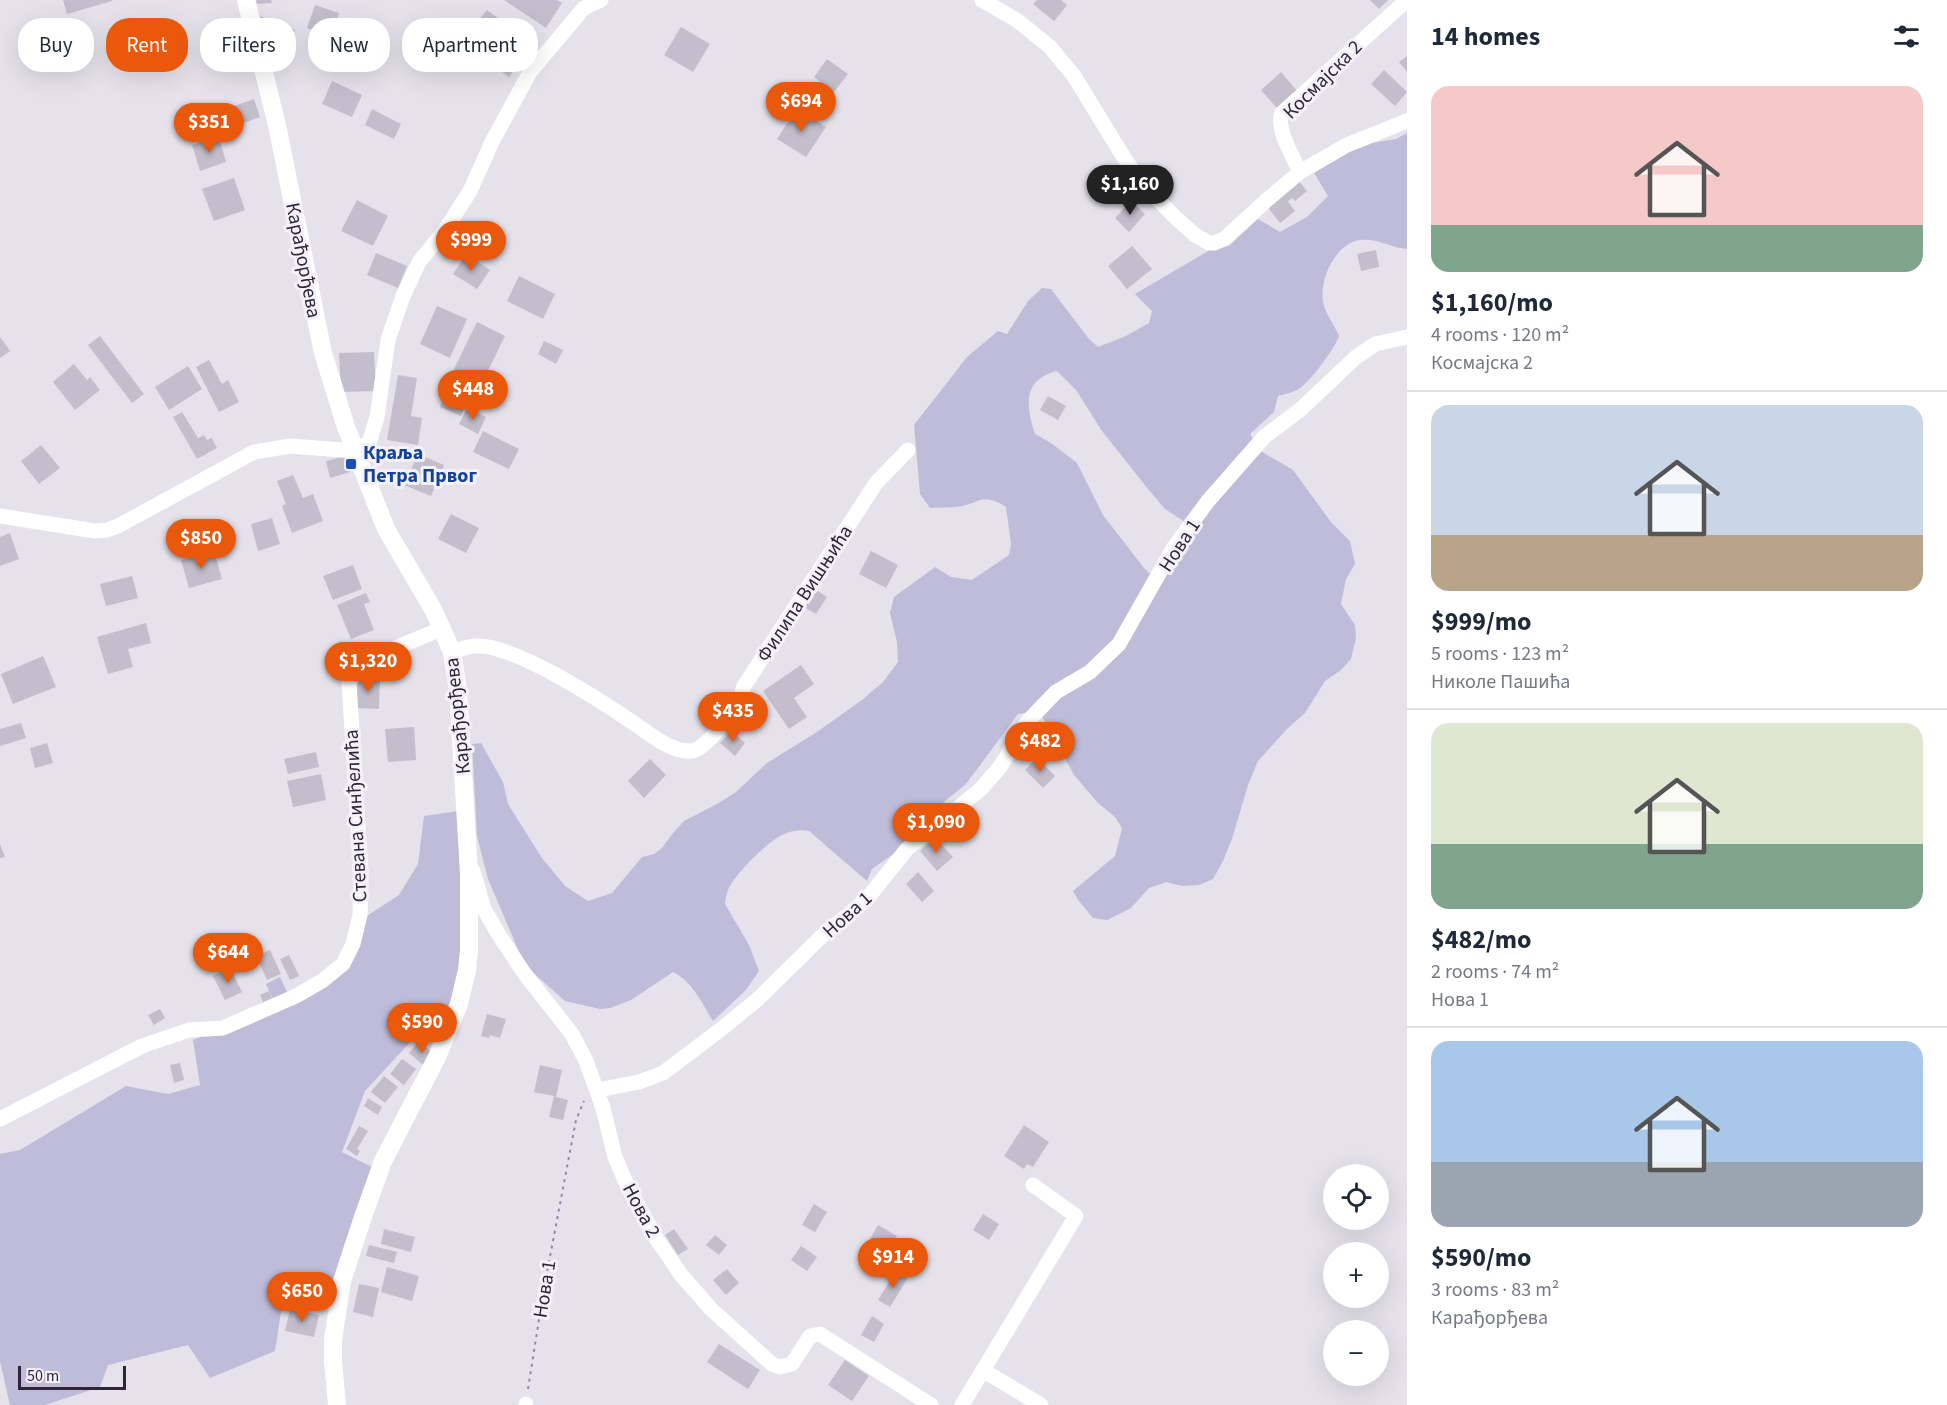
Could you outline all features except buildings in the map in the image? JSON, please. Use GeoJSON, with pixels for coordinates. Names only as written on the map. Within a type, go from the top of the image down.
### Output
{"type":"FeatureCollection","features":[{"type":"Feature","properties":{"kind":"street","name":"Карађорђева"},"geometry":{"type":"LineString","coordinates":[[246,0],[277,125],[323,353],[338,405],[392,543],[434,611],[452,652],[458,690],[468,855],[469,951],[465,985],[449,1032],[383,1161],[351,1252],[338,1303],[333,1340],[337,1405]]}},
{"type":"Feature","properties":{"kind":"street"},"geometry":{"type":"LineString","coordinates":[[0,516],[95,531],[107,530],[254,452],[290,446],[355,451],[369,443],[377,417],[388,340],[403,296],[419,262],[445,230],[470,191],[492,142],[530,72],[584,8],[601,0]]}},
{"type":"Feature","properties":{"kind":"street"},"geometry":{"type":"LineString","coordinates":[[982,0],[1018,21],[1050,47],[1074,76],[1140,181],[1176,219],[1204,242],[1214,243],[1224,239],[1300,172],[1347,145],[1407,121]]}},
{"type":"Feature","properties":{"kind":"street","name":"Космајска 2"},"geometry":{"type":"LineString","coordinates":[[1300,172],[1280,128],[1279,118],[1282,113],[1407,0]]}},
{"type":"Feature","properties":{"kind":"street","name":"Нова 1"},"geometry":{"type":"LineString","coordinates":[[597,1090],[639,1082],[663,1073],[758,999],[822,936],[867,900],[908,849],[981,789],[1000,767],[1028,721],[1056,692],[1090,672],[1119,644],[1174,547],[1208,501],[1265,436],[1301,409],[1355,358],[1375,344],[1407,337]]}},
{"type":"Feature","properties":{"kind":"street","name":"Филипа Вишњића"},"geometry":{"type":"LineString","coordinates":[[452,652],[480,645],[506,652],[598,699],[675,748],[691,752],[698,750],[738,702],[750,676],[876,483],[908,450]]}},
{"type":"Feature","properties":{"kind":"street","name":"Стевана Синђелића"},"geometry":{"type":"LineString","coordinates":[[0,1119],[142,1046],[189,1030],[223,1028],[296,996],[322,981],[343,964],[353,944],[360,915],[361,893],[349,683],[356,668],[364,662],[441,629]]}},
{"type":"Feature","properties":{"kind":"street","name":"Нова 2"},"geometry":{"type":"LineString","coordinates":[[468,855],[484,909],[489,918],[524,973],[572,1035],[586,1061],[597,1090],[615,1157],[628,1186],[671,1261],[711,1309],[766,1359],[780,1367],[792,1364],[810,1336],[820,1334],[931,1405]]}},
{"type":"Feature","properties":{"kind":"street"},"geometry":{"type":"LineString","coordinates":[[962,1405],[1076,1216],[1033,1185]]}},
{"type":"Feature","properties":{"kind":"street"},"geometry":{"type":"LineString","coordinates":[[984,1371],[1041,1405]]}},
{"type":"Feature","properties":{"kind":"path","name":"Нова 1"},"geometry":{"type":"LineString","coordinates":[[526,1405],[543,1288],[576,1119],[582,1103],[597,1090]]}},
{"type":"Feature","properties":{"kind":"shaded area"},"geometry":{"type":"Polygon","coordinates":[[[1407,133],[1407,249],[1373,240],[1361,240],[1352,242],[1336,256],[1326,276],[1323,297],[1325,310],[1339,336],[1337,342],[1308,381],[1295,391],[1278,396],[1274,412],[1250,434],[1259,450],[1293,470],[1331,522],[1350,541],[1355,564],[1346,579],[1341,604],[1355,625],[1356,638],[1351,659],[1341,670],[1325,681],[1305,713],[1258,761],[1248,785],[1232,839],[1213,879],[1199,885],[1182,886],[1166,882],[1149,888],[1131,908],[1107,920],[1093,918],[1073,891],[1115,856],[1122,828],[1115,817],[1098,803],[1074,775],[1039,711],[1018,714],[966,784],[923,819],[896,852],[872,869],[867,881],[809,831],[799,830],[785,834],[760,852],[732,883],[727,892],[725,904],[749,945],[759,971],[746,990],[713,1021],[691,987],[673,972],[631,1000],[610,1008],[600,1009],[565,1001],[530,970],[519,952],[488,879],[477,836],[472,744],[481,743],[503,782],[508,804],[542,858],[565,886],[588,901],[612,893],[642,857],[654,854],[662,848],[684,821],[736,792],[767,763],[817,732],[883,682],[898,662],[897,642],[890,613],[894,597],[935,567],[951,577],[972,580],[1009,555],[1011,544],[1006,507],[985,499],[963,506],[930,508],[920,494],[914,425],[967,357],[998,331],[1007,334],[1028,301],[1042,288],[1051,289],[1089,339],[1098,347],[1126,336],[1149,323],[1152,311],[1135,294],[1215,247],[1229,246],[1258,219],[1280,232],[1307,217],[1328,196],[1314,173],[1360,145],[1396,139],[1407,133]],[[1057,371],[1038,381],[1032,388],[1029,404],[1035,434],[1077,463],[1103,515],[1152,576],[1185,522],[1165,509],[1148,489],[1102,431],[1076,390],[1057,371]]]}},
{"type":"Feature","properties":{"kind":"shaded area"},"geometry":{"type":"Polygon","coordinates":[[[465,810],[468,939],[442,1034],[415,1037],[365,1091],[342,1152],[376,1169],[336,1293],[282,1306],[275,1351],[210,1378],[188,1345],[108,1365],[100,1387],[45,1405],[10,1405],[0,1361],[0,1154],[20,1150],[126,1086],[168,1094],[200,1085],[193,1040],[328,986],[367,916],[399,895],[418,864],[424,816],[465,810]]]}},
{"type":"Feature","properties":{"kind":"shaded area"},"geometry":{"type":"Polygon","coordinates":[[[280,977],[288,994],[274,1001],[266,984],[280,977]]]}},
{"type":"Feature","properties":{"kind":"place","name":"Краља Петра Првог"},"geometry":{"type":"Point","coordinates":[351,464]}}]}
